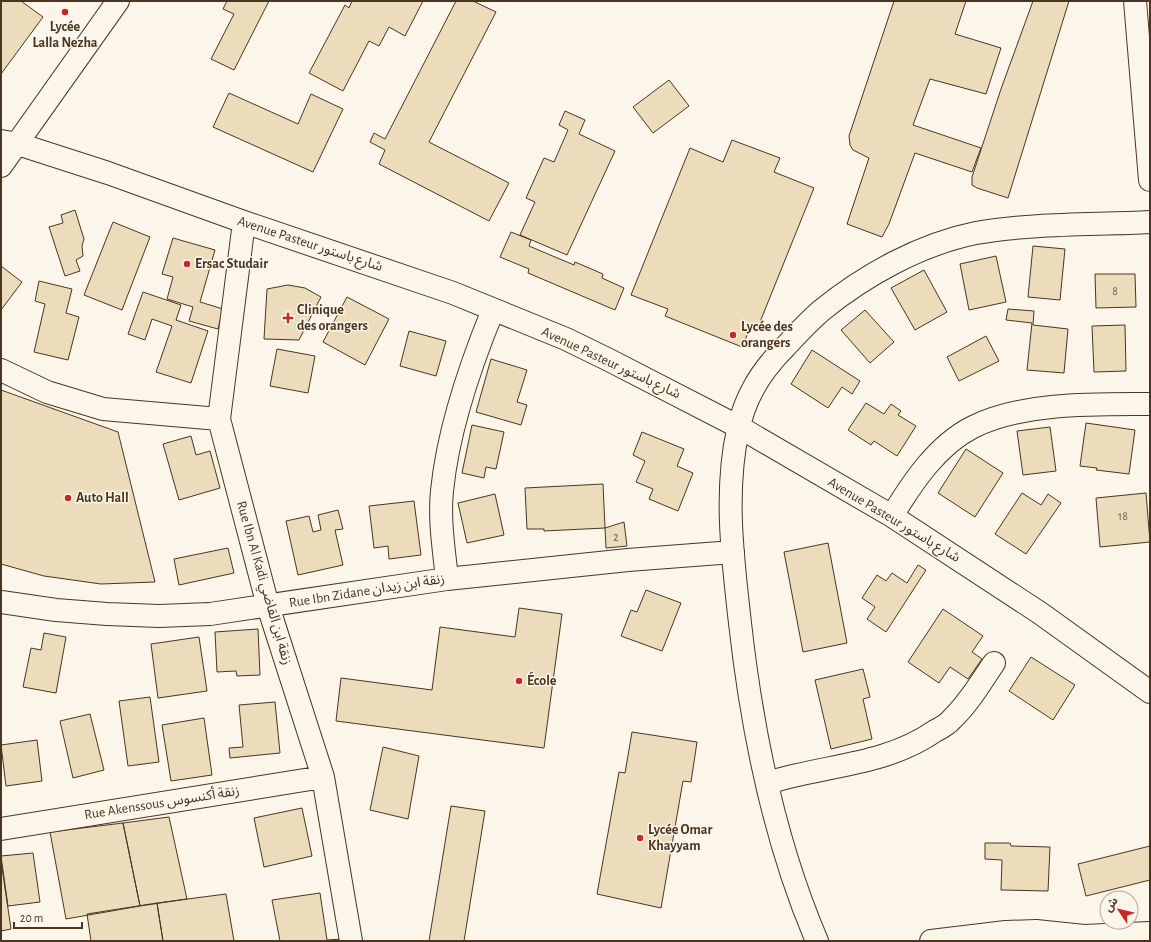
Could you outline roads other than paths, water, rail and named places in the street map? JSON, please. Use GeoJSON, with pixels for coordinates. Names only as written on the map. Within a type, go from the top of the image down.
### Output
{"type":"FeatureCollection","features":[{"type":"Feature","properties":{"kind":"street"},"geometry":{"type":"LineString","coordinates":[[1,166],[9,143],[118,1]]}},
{"type":"Feature","properties":{"kind":"street"},"geometry":{"type":"LineString","coordinates":[[1135,1],[1150,180]]}},
{"type":"Feature","properties":{"kind":"street","name":"Avenue Pasteur شارع باستور"},"geometry":{"type":"LineString","coordinates":[[9,143],[108,172],[244,222],[390,270],[453,293],[610,360],[739,427],[892,516],[1040,613],[1150,692]]}},
{"type":"Feature","properties":{"kind":"street","name":"Rue Ibn Al Kadi زنقة ابن القاضي"},"geometry":{"type":"LineString","coordinates":[[244,222],[219,419],[268,606],[323,777],[351,941]]}},
{"type":"Feature","properties":{"kind":"street"},"geometry":{"type":"LineString","coordinates":[[817,941],[786,855],[767,783],[743,653],[733,552],[731,495],[735,446],[739,427],[752,391],[774,359],[821,311],[851,289],[893,263],[935,246],[973,234],[1003,229],[1150,222]]}},
{"type":"Feature","properties":{"kind":"street"},"geometry":{"type":"LineString","coordinates":[[446,579],[442,530],[442,492],[446,466],[454,429],[475,352],[493,310]]}},
{"type":"Feature","properties":{"kind":"street"},"geometry":{"type":"LineString","coordinates":[[1,370],[47,392],[103,409],[219,419]]}},
{"type":"Feature","properties":{"kind":"street"},"geometry":{"type":"LineString","coordinates":[[892,516],[911,485],[933,459],[957,437],[973,427],[1002,416],[1043,409],[1083,404],[1150,404]]}},
{"type":"Feature","properties":{"kind":"street","name":"Rue Ibn Zidane زنقة ابن زيدان"},"geometry":{"type":"LineString","coordinates":[[1,602],[56,610],[107,614],[159,616],[210,614],[446,579],[544,570],[628,560],[733,552]]}},
{"type":"Feature","properties":{"kind":"street"},"geometry":{"type":"LineString","coordinates":[[767,783],[795,774],[886,756],[926,738],[952,720],[975,692],[994,663]]}},
{"type":"Feature","properties":{"kind":"street","name":"Rue Akenssous زنقة أكنسوس"},"geometry":{"type":"LineString","coordinates":[[1,829],[323,777]]}},
{"type":"Feature","properties":{"kind":"street"},"geometry":{"type":"LineString","coordinates":[[931,941],[1006,932],[1036,931],[1084,936],[1150,933]]}},
{"type":"Feature","properties":{"kind":"place","name":"Lycée Lalla Nezha"},"geometry":{"type":"Point","coordinates":[65,12]}},
{"type":"Feature","properties":{"kind":"place","name":"Ersac Studair"},"geometry":{"type":"Point","coordinates":[187,264]}},
{"type":"Feature","properties":{"kind":"place","name":"Clinique des orangers"},"geometry":{"type":"Point","coordinates":[288,318]}},
{"type":"Feature","properties":{"kind":"place","name":"Lycée des orangers"},"geometry":{"type":"Point","coordinates":[733,335]}},
{"type":"Feature","properties":{"kind":"place","name":"Auto Hall"},"geometry":{"type":"Point","coordinates":[68,498]}},
{"type":"Feature","properties":{"kind":"place","name":"École"},"geometry":{"type":"Point","coordinates":[519,681]}},
{"type":"Feature","properties":{"kind":"place","name":"Lycée Omar Khayyam"},"geometry":{"type":"Point","coordinates":[640,838]}}]}
